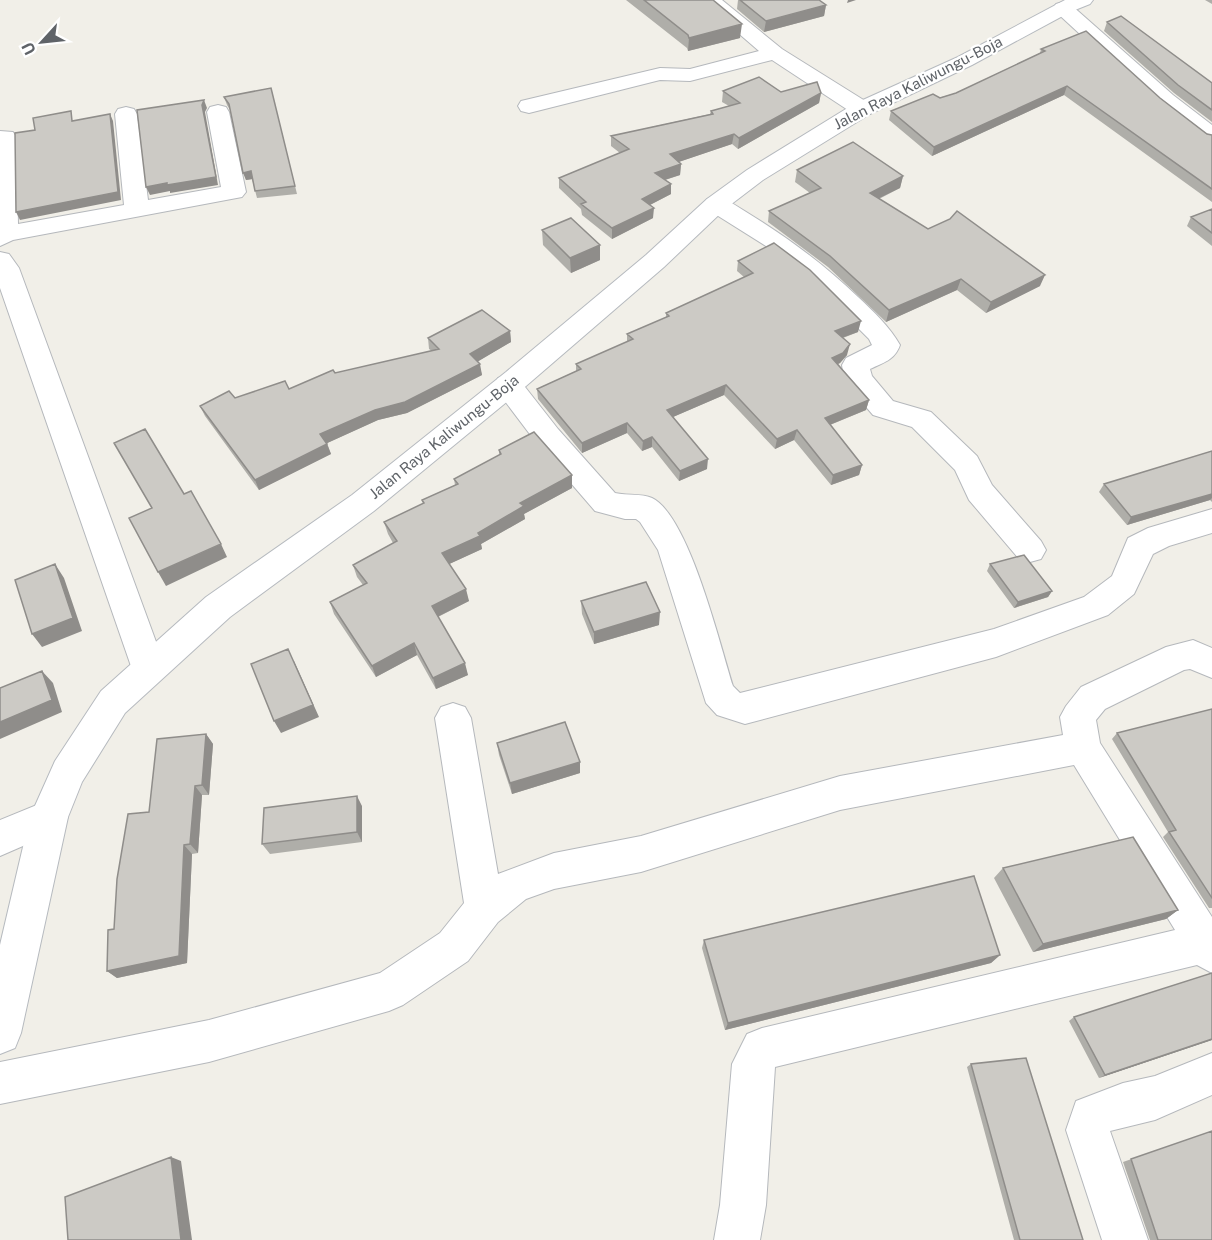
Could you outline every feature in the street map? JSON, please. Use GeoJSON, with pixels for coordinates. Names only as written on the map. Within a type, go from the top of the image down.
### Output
{"type":"FeatureCollection","features":[{"type":"Feature","properties":{"kind":"street"},"geometry":{"type":"LineString","coordinates":[[714,1],[775,53],[861,109]]}},
{"type":"Feature","properties":{"kind":"street"},"geometry":{"type":"LineString","coordinates":[[1073,4],[1165,100],[1212,135]]}},
{"type":"Feature","properties":{"kind":"street","name":"Jalan Raya Kaliwungu-Boja"},"geometry":{"type":"LineString","coordinates":[[0,1033],[49,818],[68,773],[113,702],[218,608],[363,503],[655,261],[716,204],[755,175],[861,109],[965,61],[1073,4]]}},
{"type":"Feature","properties":{"kind":"street"},"geometry":{"type":"LineString","coordinates":[[529,106],[660,74],[690,75],[775,53]]}},
{"type":"Feature","properties":{"kind":"street"},"geometry":{"type":"LineString","coordinates":[[2,244],[137,210],[234,192],[218,112]]}},
{"type":"Feature","properties":{"kind":"street"},"geometry":{"type":"LineString","coordinates":[[126,114],[137,210]]}},
{"type":"Feature","properties":{"kind":"street"},"geometry":{"type":"LineString","coordinates":[[5,137],[2,244],[6,268],[149,669]]}},
{"type":"Feature","properties":{"kind":"street"},"geometry":{"type":"LineString","coordinates":[[716,204],[778,242],[818,273],[880,334],[886,345],[884,351],[856,364],[858,380],[883,408],[921,419],[957,453],[967,464],[980,492],[1030,550]]}},
{"type":"Feature","properties":{"kind":"street"},"geometry":{"type":"LineString","coordinates":[[508,385],[555,446],[606,503],[642,507],[651,514],[673,547],[718,692],[724,702],[733,708],[746,709],[996,643],[1096,606],[1123,585],[1136,563],[1139,547],[1159,537],[1212,521]]}},
{"type":"Feature","properties":{"kind":"street"},"geometry":{"type":"LineString","coordinates":[[737,1240],[743,1205],[753,1064],[762,1049],[1209,948],[1083,747],[1078,717],[1093,698],[1178,657],[1193,654],[1212,664]]}},
{"type":"Feature","properties":{"kind":"street"},"geometry":{"type":"LineString","coordinates":[[453,718],[484,908]]}},
{"type":"Feature","properties":{"kind":"street"},"geometry":{"type":"LineString","coordinates":[[0,1083],[209,1041],[389,991],[454,947],[484,908],[514,885],[554,871],[641,855],[840,794],[1083,747]]}},
{"type":"Feature","properties":{"kind":"street"},"geometry":{"type":"LineString","coordinates":[[0,838],[49,818]]}},
{"type":"Feature","properties":{"kind":"street"},"geometry":{"type":"LineString","coordinates":[[1125,1240],[1088,1130],[1091,1116],[1123,1105],[1155,1098],[1212,1074]]}},
{"type":"Feature","properties":{"kind":"building"},"geometry":{"type":"Polygon","coordinates":[[[644,0],[713,0],[742,24],[689,38],[644,0]]]}},
{"type":"Feature","properties":{"kind":"building"},"geometry":{"type":"Polygon","coordinates":[[[740,0],[819,0],[826,5],[766,21],[740,0]]]}},
{"type":"Feature","properties":{"kind":"building"},"geometry":{"type":"Polygon","coordinates":[[[1121,16],[1212,83],[1212,110],[1178,85],[1107,22],[1121,16]]]}},
{"type":"Feature","properties":{"kind":"building"},"geometry":{"type":"Polygon","coordinates":[[[1086,31],[1160,98],[1207,134],[1212,135],[1212,189],[1067,86],[934,147],[891,111],[933,94],[940,98],[956,93],[1045,51],[1041,49],[1086,31]]]}},
{"type":"Feature","properties":{"kind":"building"},"geometry":{"type":"Polygon","coordinates":[[[759,77],[781,92],[817,82],[821,93],[739,138],[734,134],[670,154],[681,164],[655,173],[671,184],[642,199],[654,208],[612,228],[581,204],[586,202],[559,178],[629,149],[611,136],[713,114],[711,111],[740,103],[723,91],[759,77]]]}},
{"type":"Feature","properties":{"kind":"building"},"geometry":{"type":"Polygon","coordinates":[[[271,88],[295,186],[255,191],[251,171],[243,173],[229,104],[224,97],[271,88]]]}},
{"type":"Feature","properties":{"kind":"building"},"geometry":{"type":"Polygon","coordinates":[[[204,100],[202,105],[216,177],[146,187],[137,110],[204,100]]]}},
{"type":"Feature","properties":{"kind":"building"},"geometry":{"type":"Polygon","coordinates":[[[71,111],[72,121],[110,114],[118,192],[16,212],[15,133],[35,130],[33,118],[71,111]]]}},
{"type":"Feature","properties":{"kind":"building"},"geometry":{"type":"Polygon","coordinates":[[[853,142],[903,176],[870,193],[928,229],[950,219],[957,211],[1045,275],[991,302],[961,279],[889,310],[830,256],[769,211],[821,188],[797,170],[853,142]]]}},
{"type":"Feature","properties":{"kind":"building"},"geometry":{"type":"Polygon","coordinates":[[[1212,209],[1212,233],[1191,217],[1212,209]]]}},
{"type":"Feature","properties":{"kind":"building"},"geometry":{"type":"Polygon","coordinates":[[[571,218],[600,245],[570,258],[542,230],[571,218]]]}},
{"type":"Feature","properties":{"kind":"building"},"geometry":{"type":"Polygon","coordinates":[[[774,243],[810,270],[861,321],[835,331],[850,344],[843,353],[832,358],[869,400],[825,418],[862,465],[833,475],[797,430],[777,439],[726,385],[667,410],[708,459],[680,471],[652,437],[643,441],[627,423],[582,443],[537,389],[581,369],[576,364],[633,339],[627,334],[669,316],[666,313],[753,273],[738,261],[774,243]]]}},
{"type":"Feature","properties":{"kind":"building"},"geometry":{"type":"Polygon","coordinates":[[[482,310],[510,331],[470,354],[480,364],[405,402],[375,410],[320,434],[327,444],[255,480],[200,406],[229,391],[235,398],[285,381],[289,389],[333,370],[335,373],[439,349],[428,338],[482,310]]]}},
{"type":"Feature","properties":{"kind":"building"},"geometry":{"type":"Polygon","coordinates":[[[145,429],[184,494],[191,491],[221,544],[158,572],[129,518],[152,508],[114,443],[145,429]]]}},
{"type":"Feature","properties":{"kind":"building"},"geometry":{"type":"Polygon","coordinates":[[[534,432],[572,475],[520,503],[524,506],[478,533],[480,536],[442,553],[466,589],[432,606],[465,663],[433,678],[414,643],[372,666],[330,602],[367,583],[353,565],[397,541],[384,522],[424,503],[422,500],[458,484],[454,479],[501,454],[499,450],[534,432]]]}},
{"type":"Feature","properties":{"kind":"building"},"geometry":{"type":"Polygon","coordinates":[[[1212,451],[1212,494],[1131,517],[1104,484],[1212,451]]]}},
{"type":"Feature","properties":{"kind":"building"},"geometry":{"type":"Polygon","coordinates":[[[1024,555],[1052,591],[1018,602],[990,564],[1024,555]]]}},
{"type":"Feature","properties":{"kind":"building"},"geometry":{"type":"Polygon","coordinates":[[[55,564],[73,618],[32,634],[15,580],[55,564]]]}},
{"type":"Feature","properties":{"kind":"building"},"geometry":{"type":"Polygon","coordinates":[[[646,582],[660,612],[594,632],[581,601],[646,582]]]}},
{"type":"Feature","properties":{"kind":"building"},"geometry":{"type":"Polygon","coordinates":[[[288,649],[313,705],[274,721],[251,664],[288,649]]]}},
{"type":"Feature","properties":{"kind":"building"},"geometry":{"type":"Polygon","coordinates":[[[42,671],[52,700],[0,722],[0,688],[42,671]]]}},
{"type":"Feature","properties":{"kind":"building"},"geometry":{"type":"Polygon","coordinates":[[[1212,709],[1212,898],[1169,832],[1176,830],[1117,733],[1212,709]]]}},
{"type":"Feature","properties":{"kind":"building"},"geometry":{"type":"Polygon","coordinates":[[[565,722],[580,762],[510,783],[497,743],[565,722]]]}},
{"type":"Feature","properties":{"kind":"building"},"geometry":{"type":"Polygon","coordinates":[[[206,734],[202,785],[195,786],[190,844],[184,845],[179,956],[107,971],[108,930],[114,929],[117,879],[128,814],[149,812],[157,739],[206,734]]]}},
{"type":"Feature","properties":{"kind":"building"},"geometry":{"type":"Polygon","coordinates":[[[357,796],[357,832],[262,844],[264,808],[357,796]]]}},
{"type":"Feature","properties":{"kind":"building"},"geometry":{"type":"Polygon","coordinates":[[[1133,837],[1178,910],[1043,944],[1003,868],[1133,837]]]}},
{"type":"Feature","properties":{"kind":"building"},"geometry":{"type":"Polygon","coordinates":[[[974,876],[1000,955],[728,1023],[704,940],[974,876]]]}},
{"type":"Feature","properties":{"kind":"building"},"geometry":{"type":"Polygon","coordinates":[[[1212,973],[1212,1039],[1105,1075],[1074,1017],[1212,973]]]}},
{"type":"Feature","properties":{"kind":"building"},"geometry":{"type":"Polygon","coordinates":[[[1026,1058],[1083,1240],[1020,1240],[971,1064],[1026,1058]]]}},
{"type":"Feature","properties":{"kind":"building"},"geometry":{"type":"Polygon","coordinates":[[[1212,1131],[1212,1240],[1158,1240],[1131,1159],[1212,1131]]]}},
{"type":"Feature","properties":{"kind":"building"},"geometry":{"type":"Polygon","coordinates":[[[171,1157],[181,1240],[68,1240],[65,1197],[171,1157]]]}}]}
